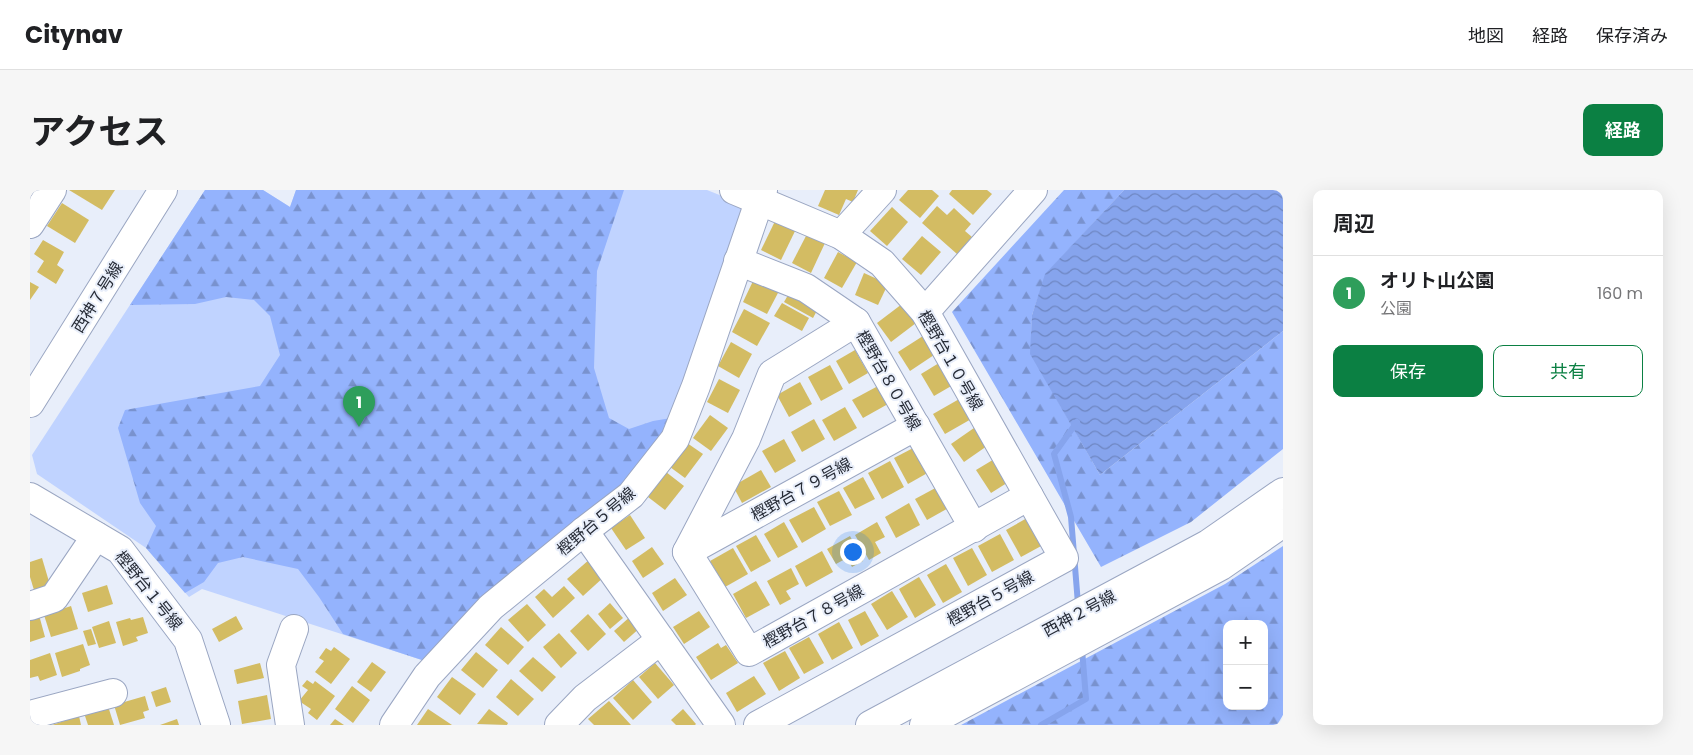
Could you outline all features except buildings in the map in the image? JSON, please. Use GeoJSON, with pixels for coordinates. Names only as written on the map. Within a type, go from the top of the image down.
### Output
{"type":"FeatureCollection","features":[{"type":"Feature","properties":{"kind":"street"},"geometry":{"type":"LineString","coordinates":[[30,224],[52,190]]}},
{"type":"Feature","properties":{"kind":"street","name":"西神７号線"},"geometry":{"type":"LineString","coordinates":[[30,403],[163,190]]}},
{"type":"Feature","properties":{"kind":"street","name":"樫野台１０号線"},"geometry":{"type":"LineString","coordinates":[[734,190],[761,195],[841,235],[882,263],[925,312],[1064,558]]}},
{"type":"Feature","properties":{"kind":"street"},"geometry":{"type":"LineString","coordinates":[[841,235],[882,190]]}},
{"type":"Feature","properties":{"kind":"street"},"geometry":{"type":"LineString","coordinates":[[925,312],[1034,190]]}},
{"type":"Feature","properties":{"kind":"street","name":"樫野台５号線"},"geometry":{"type":"LineString","coordinates":[[394,725],[427,676],[491,607],[631,495],[676,439],[761,195]]}},
{"type":"Feature","properties":{"kind":"street","name":"樫野台８０号線"},"geometry":{"type":"LineString","coordinates":[[738,262],[806,288],[856,322],[974,528]]}},
{"type":"Feature","properties":{"kind":"street"},"geometry":{"type":"LineString","coordinates":[[687,552],[746,439],[772,374],[856,322]]}},
{"type":"Feature","properties":{"kind":"street","name":"樫野台７９号線"},"geometry":{"type":"LineString","coordinates":[[687,552],[916,426]]}},
{"type":"Feature","properties":{"kind":"street","name":"西神２号線"},"geometry":{"type":"LineString","coordinates":[[870,725],[1208,544],[1283,492]]}},
{"type":"Feature","properties":{"kind":"street","name":"樫野台７８号線"},"geometry":{"type":"LineString","coordinates":[[687,552],[749,652],[1029,496]]}},
{"type":"Feature","properties":{"kind":"street","name":"樫野台１号線"},"geometry":{"type":"LineString","coordinates":[[30,497],[120,550],[188,640],[216,725]]}},
{"type":"Feature","properties":{"kind":"street","name":"西神２号線"},"geometry":{"type":"LineString","coordinates":[[924,725],[1221,566],[1283,523]]}},
{"type":"Feature","properties":{"kind":"street"},"geometry":{"type":"LineString","coordinates":[[584,531],[721,725]]}},
{"type":"Feature","properties":{"kind":"street"},"geometry":{"type":"LineString","coordinates":[[30,606],[54,598],[96,536]]}},
{"type":"Feature","properties":{"kind":"street","name":"樫野台５号線"},"geometry":{"type":"LineString","coordinates":[[758,725],[1064,558]]}},
{"type":"Feature","properties":{"kind":"street"},"geometry":{"type":"LineString","coordinates":[[290,725],[281,665],[294,629]]}},
{"type":"Feature","properties":{"kind":"street"},"geometry":{"type":"LineString","coordinates":[[559,725],[585,698],[661,640]]}},
{"type":"Feature","properties":{"kind":"street"},"geometry":{"type":"LineString","coordinates":[[30,715],[113,693]]}},
{"type":"Feature","properties":{"kind":"shaded area"},"geometry":{"type":"Polygon","coordinates":[[[205,190],[263,190],[290,207],[296,190],[707,190],[742,204],[745,218],[665,435],[428,662],[202,589],[189,597],[146,548],[37,474],[32,455],[205,190]]]}},
{"type":"Feature","properties":{"kind":"green space"},"geometry":{"type":"Polygon","coordinates":[[[205,190],[263,190],[290,207],[296,190],[624,190],[597,271],[594,368],[609,418],[629,429],[653,421],[671,418],[665,435],[619,492],[428,662],[343,634],[298,569],[243,557],[218,563],[204,582],[185,593],[146,548],[156,526],[140,503],[118,428],[125,410],[260,386],[280,355],[270,316],[254,300],[226,297],[195,304],[130,305],[205,190]]]}},
{"type":"Feature","properties":{"kind":"green space"},"geometry":{"type":"Polygon","coordinates":[[[1064,190],[1124,190],[1046,274],[1032,315],[1031,354],[1100,475],[1283,331],[1283,449],[1191,522],[1101,567],[952,312],[1064,190]]]}},
{"type":"Feature","properties":{"kind":"green space"},"geometry":{"type":"Polygon","coordinates":[[[1283,546],[1283,715],[1277,725],[961,725],[1225,584],[1283,546]]]}},
{"type":"Feature","properties":{"kind":"water"},"geometry":{"type":"Polygon","coordinates":[[[1124,190],[1283,190],[1283,331],[1100,475],[1030,354],[1032,315],[1045,274],[1124,190]]]}},
{"type":"Feature","properties":{"kind":"waterway"},"geometry":{"type":"LineString","coordinates":[[1077,422],[1054,454],[1071,517],[1078,604]]}},
{"type":"Feature","properties":{"kind":"waterway"},"geometry":{"type":"LineString","coordinates":[[1041,725],[1086,699],[1082,649]]}},
{"type":"Feature","properties":{"kind":"place","name":"オリト山公園"},"geometry":{"type":"Point","coordinates":[359,427]}}]}
